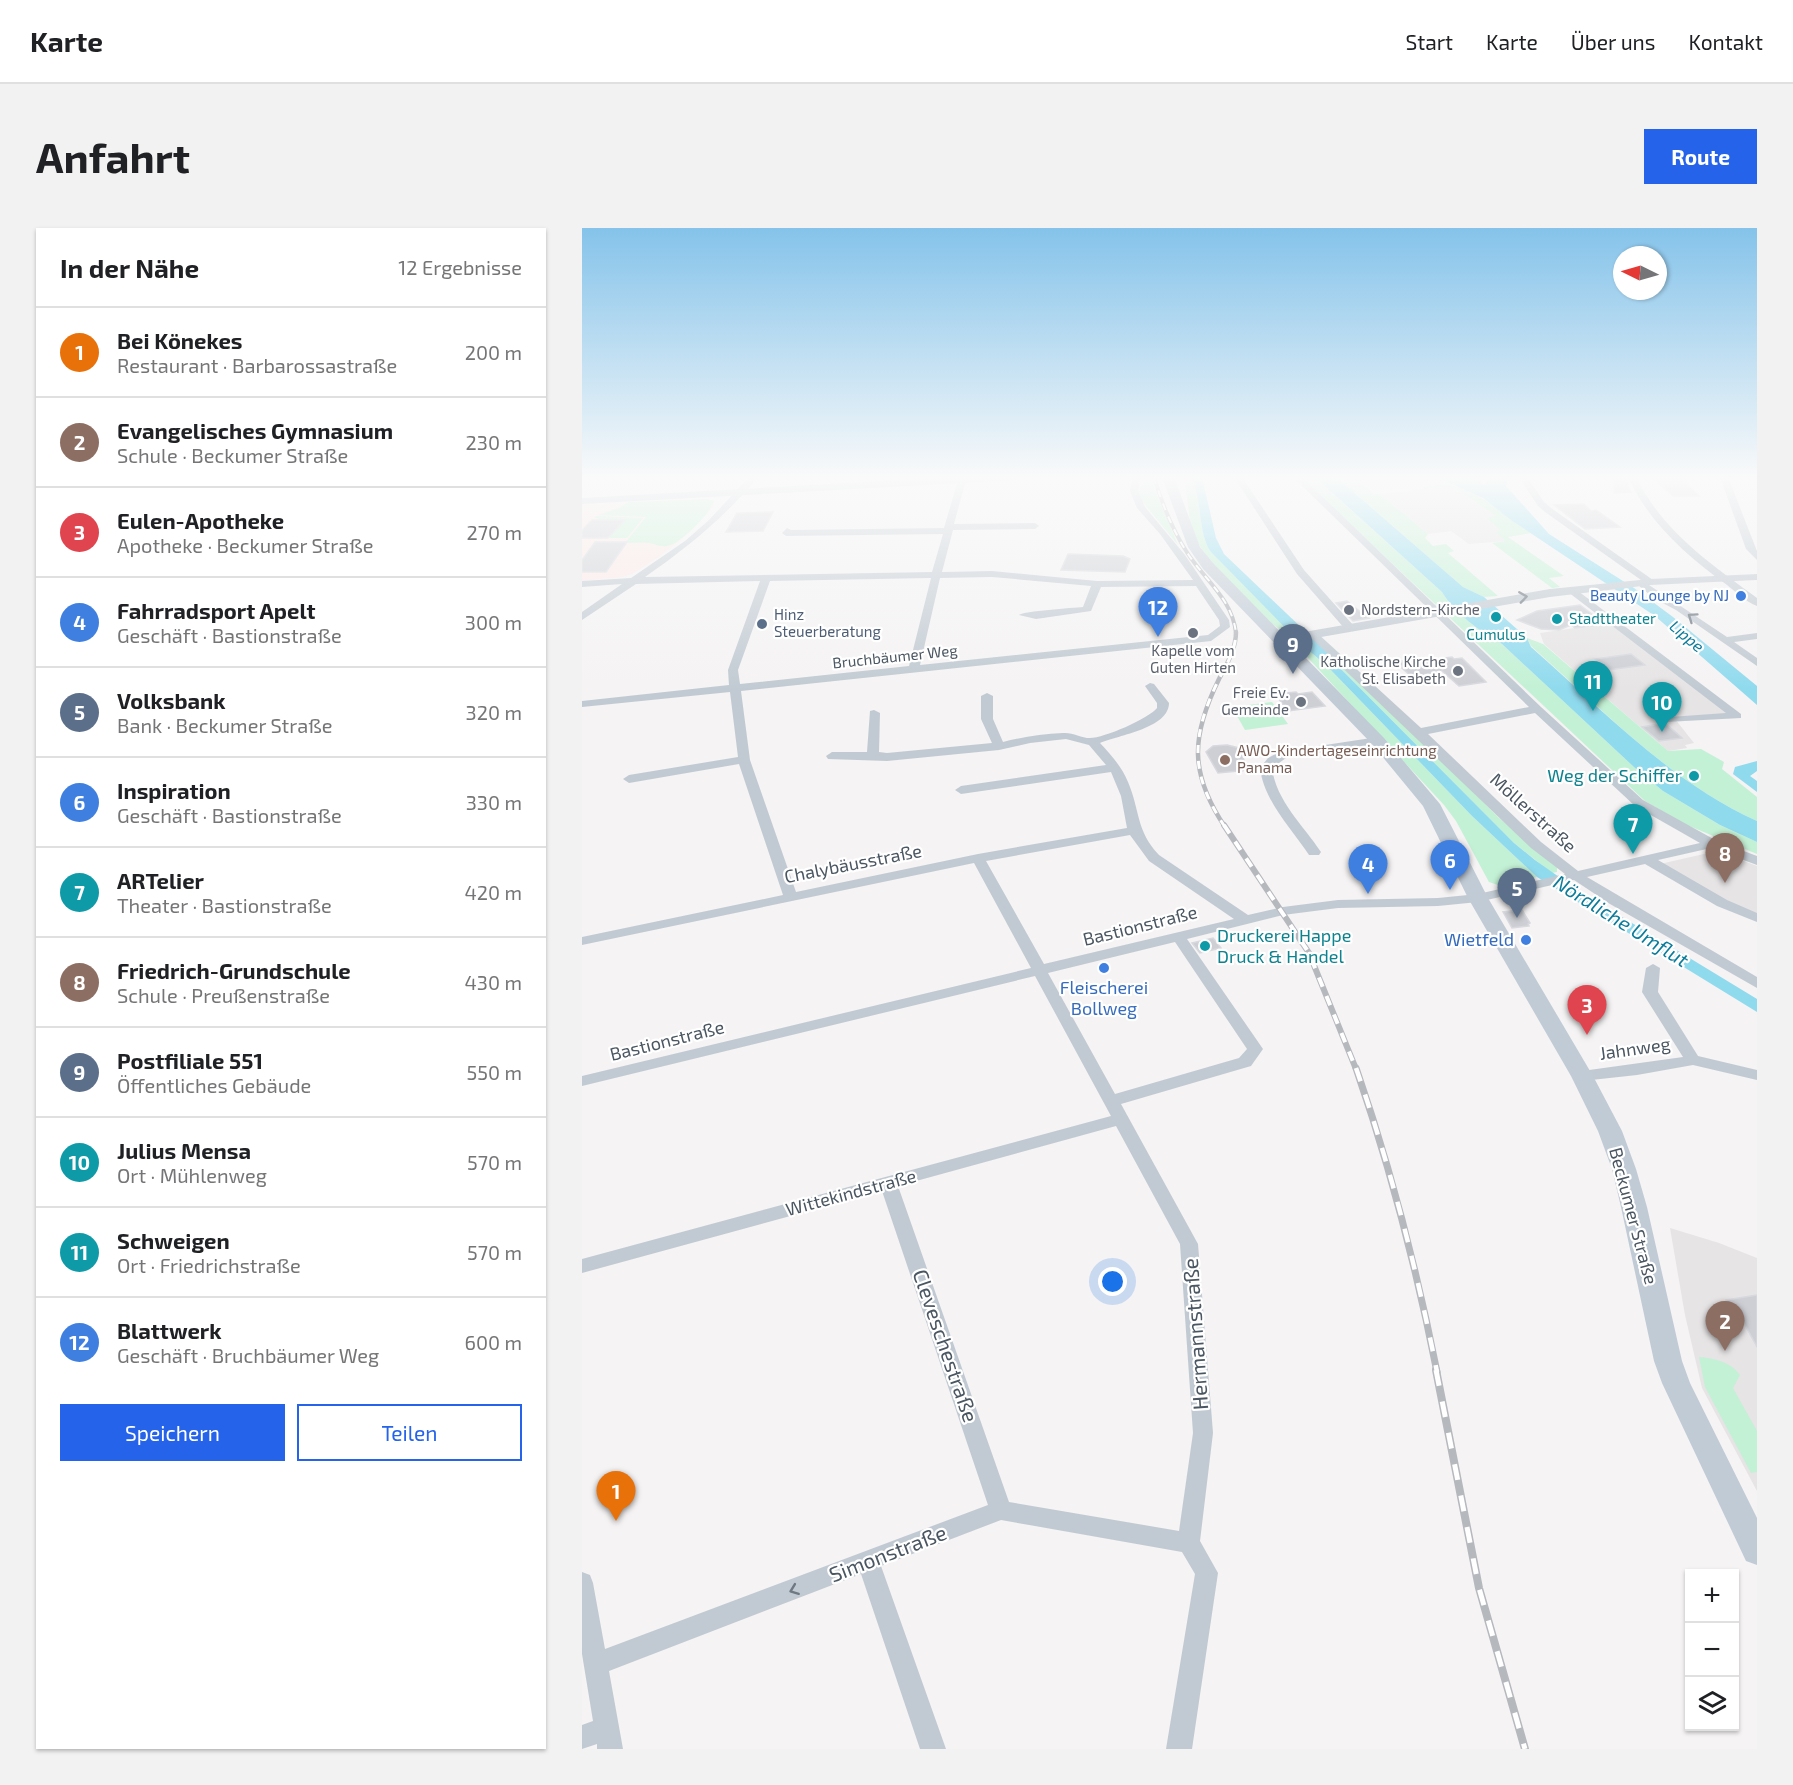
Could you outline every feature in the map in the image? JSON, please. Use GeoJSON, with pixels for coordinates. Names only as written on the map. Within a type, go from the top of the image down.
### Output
{"type":"FeatureCollection","features":[{"type":"Feature","properties":{"kind":"main road","name":"Beckumer Straße"},"geometry":{"type":"LineString","coordinates":[[1195,548],[1208,566],[1288,639],[1420,788],[1431,804],[1478,898],[1582,1076],[1610,1131],[1624,1169],[1666,1353],[1676,1383],[1757,1551]]}},
{"type":"Feature","properties":{"kind":"street"},"geometry":{"type":"LineString","coordinates":[[582,617],[680,548]]}},
{"type":"Feature","properties":{"kind":"street"},"geometry":{"type":"LineString","coordinates":[[914,670],[944,548]]}},
{"type":"Feature","properties":{"kind":"street"},"geometry":{"type":"LineString","coordinates":[[1175,548],[1199,583]]}},
{"type":"Feature","properties":{"kind":"street"},"geometry":{"type":"LineString","coordinates":[[1284,548],[1300,572],[1349,627]]}},
{"type":"Feature","properties":{"kind":"street"},"geometry":{"type":"LineString","coordinates":[[1372,548],[1537,709],[1639,803],[1712,844],[1757,861]]}},
{"type":"Feature","properties":{"kind":"street"},"geometry":{"type":"LineString","coordinates":[[1596,548],[1658,597],[1680,608],[1757,663]]}},
{"type":"Feature","properties":{"kind":"street"},"geometry":{"type":"LineString","coordinates":[[1686,548],[1702,563],[1757,603]]}},
{"type":"Feature","properties":{"kind":"street"},"geometry":{"type":"LineString","coordinates":[[582,584],[630,581],[992,574],[1097,584],[1199,583]]}},
{"type":"Feature","properties":{"kind":"street"},"geometry":{"type":"LineString","coordinates":[[1288,639],[1453,608],[1571,590],[1641,583],[1757,577]]}},
{"type":"Feature","properties":{"kind":"street"},"geometry":{"type":"LineString","coordinates":[[766,578],[733,670],[744,760],[790,895]]}},
{"type":"Feature","properties":{"kind":"street","name":"Bruchbäumer Weg"},"geometry":{"type":"LineString","coordinates":[[582,704],[1211,639],[1225,627],[1224,620],[1199,583]]}},
{"type":"Feature","properties":{"kind":"street"},"geometry":{"type":"LineString","coordinates":[[1024,615],[1036,616],[1087,609],[1097,584]]}},
{"type":"Feature","properties":{"kind":"street"},"geometry":{"type":"LineString","coordinates":[[1571,590],[1737,716],[1670,720]]}},
{"type":"Feature","properties":{"kind":"street","name":"Möllerstraße"},"geometry":{"type":"LineString","coordinates":[[1311,634],[1419,732],[1503,816],[1570,876],[1757,983]]}},
{"type":"Feature","properties":{"kind":"street"},"geometry":{"type":"LineString","coordinates":[[1724,640],[1757,636]]}},
{"type":"Feature","properties":{"kind":"street"},"geometry":{"type":"LineString","coordinates":[[832,756],[887,757],[999,746],[1066,736],[1093,742],[1109,734],[1143,725],[1159,715],[1163,709],[1162,703],[1150,686]]}},
{"type":"Feature","properties":{"kind":"street"},"geometry":{"type":"LineString","coordinates":[[987,696],[987,719],[999,746]]}},
{"type":"Feature","properties":{"kind":"street"},"geometry":{"type":"LineString","coordinates":[[1419,732],[1537,709]]}},
{"type":"Feature","properties":{"kind":"street"},"geometry":{"type":"LineString","coordinates":[[873,755],[874,713]]}},
{"type":"Feature","properties":{"kind":"street"},"geometry":{"type":"LineString","coordinates":[[1314,852],[1277,798],[1266,776],[1266,768],[1272,761],[1283,755],[1378,741]]}},
{"type":"Feature","properties":{"kind":"street"},"geometry":{"type":"LineString","coordinates":[[1093,742],[1123,785],[1133,831],[1141,845],[1154,858],[1245,920]]}},
{"type":"Feature","properties":{"kind":"street"},"geometry":{"type":"LineString","coordinates":[[629,779],[744,760]]}},
{"type":"Feature","properties":{"kind":"street"},"geometry":{"type":"LineString","coordinates":[[961,790],[1113,768]]}},
{"type":"Feature","properties":{"kind":"street","name":"Chalybäusstraße"},"geometry":{"type":"LineString","coordinates":[[582,941],[790,895],[978,858],[1133,831]]}},
{"type":"Feature","properties":{"kind":"street","name":"Bastionstraße"},"geometry":{"type":"LineString","coordinates":[[582,1082],[1245,920],[1311,906],[1438,902],[1478,898],[1712,844]]}},
{"type":"Feature","properties":{"kind":"street","name":"Hermannstraße"},"geometry":{"type":"LineString","coordinates":[[978,858],[1190,1244],[1203,1433],[1189,1543]]}},
{"type":"Feature","properties":{"kind":"street"},"geometry":{"type":"LineString","coordinates":[[1648,860],[1722,903],[1757,918]]}},
{"type":"Feature","properties":{"kind":"street"},"geometry":{"type":"LineString","coordinates":[[1111,1101],[1245,1062],[1255,1050],[1179,937]]}},
{"type":"Feature","properties":{"kind":"street","name":"Jahnweg"},"geometry":{"type":"LineString","coordinates":[[1653,968],[1650,992],[1693,1060]]}},
{"type":"Feature","properties":{"kind":"street","name":"Jahnweg"},"geometry":{"type":"LineString","coordinates":[[1582,1076],[1637,1071],[1693,1060],[1757,1075]]}},
{"type":"Feature","properties":{"kind":"street","name":"Wittekindstraße"},"geometry":{"type":"LineString","coordinates":[[582,1266],[1121,1119]]}},
{"type":"Feature","properties":{"kind":"street","name":"Cleveschestraße"},"geometry":{"type":"LineString","coordinates":[[888,1183],[1001,1510]]}},
{"type":"Feature","properties":{"kind":"street"},"geometry":{"type":"LineString","coordinates":[[1001,1510],[1189,1543],[1207,1573],[1179,1749]]}},
{"type":"Feature","properties":{"kind":"street","name":"Simonstraße"},"geometry":{"type":"LineString","coordinates":[[596,1665],[1001,1510]]}},
{"type":"Feature","properties":{"kind":"street"},"geometry":{"type":"LineString","coordinates":[[868,1562],[933,1749]]}},
{"type":"Feature","properties":{"kind":"street"},"geometry":{"type":"LineString","coordinates":[[582,1583],[608,1738],[582,1737]]}},
{"type":"Feature","properties":{"kind":"shaded area"},"geometry":{"type":"Polygon","coordinates":[[[582,548],[670,548],[634,573],[622,577],[582,581],[582,548]]]}},
{"type":"Feature","properties":{"kind":"shaded area"},"geometry":{"type":"Polygon","coordinates":[[[1609,623],[1726,714],[1675,719],[1694,743],[1685,745],[1687,748],[1668,751],[1544,644],[1540,633],[1609,623]]]}},
{"type":"Feature","properties":{"kind":"shaded area"},"geometry":{"type":"Polygon","coordinates":[[[1717,851],[1757,866],[1757,914],[1723,899],[1660,864],[1717,851]]]}},
{"type":"Feature","properties":{"kind":"shaded area"},"geometry":{"type":"Polygon","coordinates":[[[1670,1228],[1757,1258],[1757,1491],[1702,1388],[1685,1315],[1670,1228]]]}},
{"type":"Feature","properties":{"kind":"green space"},"geometry":{"type":"Polygon","coordinates":[[[1202,548],[1209,548],[1292,634],[1270,623],[1256,610],[1226,579],[1202,548]]]}},
{"type":"Feature","properties":{"kind":"green space"},"geometry":{"type":"Polygon","coordinates":[[[1376,548],[1393,548],[1442,592],[1461,615],[1502,644],[1635,768],[1663,791],[1720,825],[1757,842],[1757,854],[1682,823],[1645,801],[1376,548]]]}},
{"type":"Feature","properties":{"kind":"green space"},"geometry":{"type":"Polygon","coordinates":[[[1418,548],[1451,548],[1454,551],[1448,553],[1498,596],[1484,597],[1463,587],[1418,548]]]}},
{"type":"Feature","properties":{"kind":"green space"},"geometry":{"type":"Polygon","coordinates":[[[1499,548],[1524,548],[1564,576],[1549,578],[1560,587],[1552,588],[1499,548]]]}},
{"type":"Feature","properties":{"kind":"green space"},"geometry":{"type":"Polygon","coordinates":[[[1527,638],[1543,644],[1668,751],[1701,749],[1724,762],[1722,769],[1757,797],[1757,821],[1725,805],[1666,765],[1611,719],[1531,646],[1527,638]]]}},
{"type":"Feature","properties":{"kind":"green space"},"geometry":{"type":"Polygon","coordinates":[[[1301,644],[1326,665],[1472,816],[1537,877],[1498,885],[1489,882],[1456,821],[1444,805],[1297,646],[1301,644]]]}},
{"type":"Feature","properties":{"kind":"green space"},"geometry":{"type":"Polygon","coordinates":[[[1326,651],[1415,733],[1498,817],[1557,867],[1557,872],[1552,873],[1514,843],[1336,664],[1326,651]]]}},
{"type":"Feature","properties":{"kind":"green space"},"geometry":{"type":"Polygon","coordinates":[[[1272,702],[1288,724],[1245,730],[1232,707],[1272,702]]]}},
{"type":"Feature","properties":{"kind":"green space"},"geometry":{"type":"Polygon","coordinates":[[[1699,1357],[1722,1362],[1732,1367],[1740,1375],[1733,1388],[1757,1431],[1757,1472],[1751,1473],[1705,1387],[1699,1357]]]}},
{"type":"Feature","properties":{"kind":"water","name":"Nördliche Umflut"},"geometry":{"type":"Polygon","coordinates":[[[1209,548],[1221,548],[1224,554],[1326,651],[1336,664],[1514,843],[1576,889],[1757,999],[1757,1012],[1537,877],[1472,816],[1326,665],[1301,644],[1209,548]]]}},
{"type":"Feature","properties":{"kind":"water"},"geometry":{"type":"Polygon","coordinates":[[[1393,548],[1418,548],[1463,587],[1484,597],[1527,638],[1531,647],[1638,743],[1695,786],[1757,821],[1757,842],[1720,825],[1663,791],[1635,768],[1502,644],[1461,615],[1442,592],[1393,548]]]}},
{"type":"Feature","properties":{"kind":"water","name":"Lippe"},"geometry":{"type":"Polygon","coordinates":[[[1553,548],[1571,548],[1634,588],[1673,617],[1757,686],[1757,705],[1655,616],[1553,548]]]}},
{"type":"Feature","properties":{"kind":"water"},"geometry":{"type":"Polygon","coordinates":[[[1757,761],[1757,771],[1750,776],[1757,781],[1757,792],[1733,774],[1735,767],[1757,761]]]}},
{"type":"Feature","properties":{"kind":"building"},"geometry":{"type":"Polygon","coordinates":[[[591,548],[623,548],[606,572],[582,572],[582,560],[591,548]]]}},
{"type":"Feature","properties":{"kind":"building"},"geometry":{"type":"Polygon","coordinates":[[[1068,554],[1123,556],[1130,559],[1125,572],[1061,570],[1068,554]]]}},
{"type":"Feature","properties":{"kind":"building","name":"Nordstern-Kirche"},"geometry":{"type":"Polygon","coordinates":[[[1347,601],[1369,618],[1353,621],[1336,603],[1347,601]]]}},
{"type":"Feature","properties":{"kind":"building","name":"Stadttheater"},"geometry":{"type":"Polygon","coordinates":[[[1580,605],[1605,624],[1575,628],[1571,625],[1559,630],[1541,629],[1517,620],[1537,611],[1580,605]]]}},
{"type":"Feature","properties":{"kind":"building"},"geometry":{"type":"Polygon","coordinates":[[[1631,654],[1645,665],[1608,670],[1595,659],[1631,654]]]}},
{"type":"Feature","properties":{"kind":"building"},"geometry":{"type":"Polygon","coordinates":[[[1417,658],[1420,661],[1462,658],[1486,682],[1459,686],[1442,671],[1412,677],[1395,662],[1417,658]]]}},
{"type":"Feature","properties":{"kind":"building","name":"Freie Ev. Gemeinde"},"geometry":{"type":"Polygon","coordinates":[[[1296,692],[1298,694],[1312,692],[1325,706],[1288,711],[1275,694],[1296,692]]]}},
{"type":"Feature","properties":{"kind":"building"},"geometry":{"type":"Polygon","coordinates":[[[1664,723],[1682,738],[1659,741],[1642,727],[1664,723]]]}},
{"type":"Feature","properties":{"kind":"building","name":"AWO-Kindertageseinrichtung Panama"},"geometry":{"type":"Polygon","coordinates":[[[1227,745],[1239,748],[1248,770],[1218,773],[1206,752],[1213,746],[1227,745]]]}},
{"type":"Feature","properties":{"kind":"building"},"geometry":{"type":"Polygon","coordinates":[[[1522,910],[1530,923],[1529,926],[1512,928],[1503,912],[1522,910]]]}},
{"type":"Feature","properties":{"kind":"building","name":"Druckerei Happe Druck & Handel"},"geometry":{"type":"Polygon","coordinates":[[[1213,938],[1221,948],[1200,953],[1192,943],[1213,938]]]}},
{"type":"Feature","properties":{"kind":"building"},"geometry":{"type":"Polygon","coordinates":[[[1757,1295],[1757,1347],[1739,1314],[1734,1314],[1726,1300],[1757,1295]]]}},
{"type":"Feature","properties":{"kind":"railway"},"geometry":{"type":"LineString","coordinates":[[1184,548],[1224,600],[1234,621],[1236,632]]}},
{"type":"Feature","properties":{"kind":"railway"},"geometry":{"type":"LineString","coordinates":[[1225,827],[1205,789],[1198,754],[1203,719],[1230,656],[1236,632]]}},
{"type":"Feature","properties":{"kind":"railway"},"geometry":{"type":"LineString","coordinates":[[1224,825],[1309,953],[1356,1069]]}},
{"type":"Feature","properties":{"kind":"railway"},"geometry":{"type":"LineString","coordinates":[[1356,1068],[1402,1218],[1437,1372]]}},
{"type":"Feature","properties":{"kind":"railway"},"geometry":{"type":"LineString","coordinates":[[1436,1370],[1479,1588],[1525,1749]]}},
{"type":"Feature","properties":{"kind":"place","name":"Beauty Lounge by NJ"},"geometry":{"type":"Point","coordinates":[1741,596]}},
{"type":"Feature","properties":{"kind":"place","name":"Nordstern-Kirche"},"geometry":{"type":"Point","coordinates":[1349,610]}},
{"type":"Feature","properties":{"kind":"place","name":"Cumulus"},"geometry":{"type":"Point","coordinates":[1496,617]}},
{"type":"Feature","properties":{"kind":"place","name":"Stadttheater"},"geometry":{"type":"Point","coordinates":[1557,619]}},
{"type":"Feature","properties":{"kind":"place","name":"Hinz Steuerberatung"},"geometry":{"type":"Point","coordinates":[762,624]}},
{"type":"Feature","properties":{"kind":"place","name":"Kapelle vom Guten Hirten"},"geometry":{"type":"Point","coordinates":[1193,633]}},
{"type":"Feature","properties":{"kind":"place","name":"Blattwerk"},"geometry":{"type":"Point","coordinates":[1158,637]}},
{"type":"Feature","properties":{"kind":"place","name":"Katholische Kirche St. Elisabeth"},"geometry":{"type":"Point","coordinates":[1458,671]}},
{"type":"Feature","properties":{"kind":"place","name":"Postfiliale 551"},"geometry":{"type":"Point","coordinates":[1293,674]}},
{"type":"Feature","properties":{"kind":"place","name":"Freie Ev. Gemeinde"},"geometry":{"type":"Point","coordinates":[1301,702]}},
{"type":"Feature","properties":{"kind":"place","name":"Schweigen"},"geometry":{"type":"Point","coordinates":[1593,711]}},
{"type":"Feature","properties":{"kind":"place","name":"Julius Mensa"},"geometry":{"type":"Point","coordinates":[1662,732]}},
{"type":"Feature","properties":{"kind":"place","name":"AWO-Kindertageseinrichtung Panama"},"geometry":{"type":"Point","coordinates":[1225,760]}},
{"type":"Feature","properties":{"kind":"place","name":"Weg der Schiffer"},"geometry":{"type":"Point","coordinates":[1694,776]}},
{"type":"Feature","properties":{"kind":"place","name":"ARTelier"},"geometry":{"type":"Point","coordinates":[1633,854]}},
{"type":"Feature","properties":{"kind":"place","name":"Friedrich-Grundschule"},"geometry":{"type":"Point","coordinates":[1725,883]}},
{"type":"Feature","properties":{"kind":"place","name":"Inspiration"},"geometry":{"type":"Point","coordinates":[1450,890]}},
{"type":"Feature","properties":{"kind":"place","name":"Fahrradsport Apelt"},"geometry":{"type":"Point","coordinates":[1368,894]}},
{"type":"Feature","properties":{"kind":"place","name":"Volksbank"},"geometry":{"type":"Point","coordinates":[1517,918]}},
{"type":"Feature","properties":{"kind":"place","name":"Wietfeld"},"geometry":{"type":"Point","coordinates":[1526,940]}},
{"type":"Feature","properties":{"kind":"place","name":"Druckerei Happe Druck & Handel"},"geometry":{"type":"Point","coordinates":[1205,946]}},
{"type":"Feature","properties":{"kind":"place","name":"Fleischerei Bollweg"},"geometry":{"type":"Point","coordinates":[1104,968]}},
{"type":"Feature","properties":{"kind":"place","name":"Eulen-Apotheke"},"geometry":{"type":"Point","coordinates":[1587,1035]}},
{"type":"Feature","properties":{"kind":"place","name":"Evangelisches Gymnasium"},"geometry":{"type":"Point","coordinates":[1725,1351]}},
{"type":"Feature","properties":{"kind":"place","name":"Bei Könekes"},"geometry":{"type":"Point","coordinates":[616,1521]}}]}
